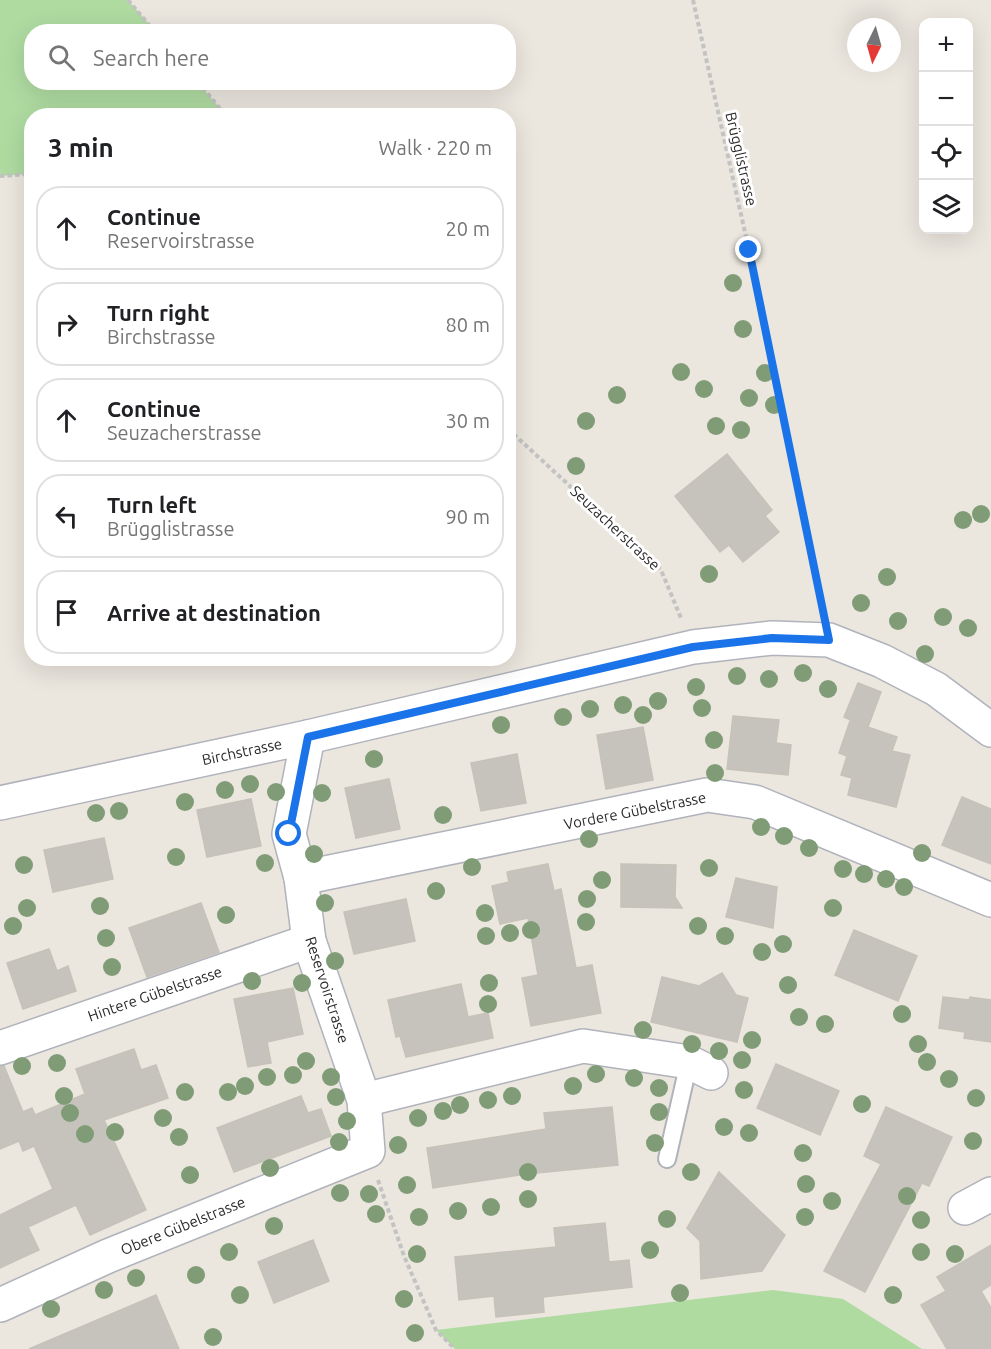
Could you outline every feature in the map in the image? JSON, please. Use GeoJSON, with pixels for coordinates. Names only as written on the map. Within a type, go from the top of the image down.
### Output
{"type":"FeatureCollection","features":[{"type":"Feature","properties":{"kind":"street"},"geometry":{"type":"LineString","coordinates":[[693,647],[772,638],[829,640],[882,661],[936,689],[991,730]]}},
{"type":"Feature","properties":{"kind":"street","name":"Birchstrasse"},"geometry":{"type":"LineString","coordinates":[[0,803],[308,737],[693,647]]}},
{"type":"Feature","properties":{"kind":"street","name":"Reservoirstrasse"},"geometry":{"type":"LineString","coordinates":[[308,737],[289,834],[301,879],[309,941],[364,1100],[368,1151]]}},
{"type":"Feature","properties":{"kind":"street","name":"Vordere Gübelstrasse"},"geometry":{"type":"LineString","coordinates":[[301,879],[707,795],[754,802],[991,900]]}},
{"type":"Feature","properties":{"kind":"street","name":"Hintere Gübelstrasse"},"geometry":{"type":"LineString","coordinates":[[0,1048],[309,941]]}},
{"type":"Feature","properties":{"kind":"street"},"geometry":{"type":"LineString","coordinates":[[364,1100],[583,1046],[700,1067]]}},
{"type":"Feature","properties":{"kind":"street","name":"Obere Gübelstrasse"},"geometry":{"type":"LineString","coordinates":[[0,1305],[108,1256],[368,1151]]}},
{"type":"Feature","properties":{"kind":"lane"},"geometry":{"type":"LineString","coordinates":[[667,1159],[700,1067]]}},
{"type":"Feature","properties":{"kind":"path"},"geometry":{"type":"LineString","coordinates":[[128,0],[148,24]]}},
{"type":"Feature","properties":{"kind":"path","name":"Brügglistrasse"},"geometry":{"type":"LineString","coordinates":[[693,0],[749,250],[829,640]]}},
{"type":"Feature","properties":{"kind":"path"},"geometry":{"type":"LineString","coordinates":[[205,90],[219,108]]}},
{"type":"Feature","properties":{"kind":"path"},"geometry":{"type":"LineString","coordinates":[[0,176],[24,174]]}},
{"type":"Feature","properties":{"kind":"path","name":"Seuzacherstrasse"},"geometry":{"type":"LineString","coordinates":[[516,436],[661,570],[693,647]]}},
{"type":"Feature","properties":{"kind":"path"},"geometry":{"type":"LineString","coordinates":[[368,1151],[404,1256],[431,1319],[436,1330],[455,1349]]}},
{"type":"Feature","properties":{"kind":"green space"},"geometry":{"type":"Polygon","coordinates":[[[0,0],[128,0],[149,24],[24,24],[24,90],[204,90],[220,108],[24,108],[24,174],[0,176],[0,0]]]}},
{"type":"Feature","properties":{"kind":"green space"},"geometry":{"type":"Polygon","coordinates":[[[773,1290],[843,1299],[922,1349],[455,1349],[436,1330],[773,1290]]]}},
{"type":"Feature","properties":{"kind":"building"},"geometry":{"type":"Polygon","coordinates":[[[727,454],[772,510],[765,516],[779,532],[743,562],[729,545],[720,552],[675,496],[727,454]]]}},
{"type":"Feature","properties":{"kind":"building"},"geometry":{"type":"Polygon","coordinates":[[[858,683],[881,692],[868,727],[844,717],[858,683]]]}},
{"type":"Feature","properties":{"kind":"building"},"geometry":{"type":"Polygon","coordinates":[[[733,716],[779,720],[776,743],[791,745],[788,775],[727,769],[733,716]]]}},
{"type":"Feature","properties":{"kind":"building"},"geometry":{"type":"Polygon","coordinates":[[[850,721],[897,737],[892,751],[910,755],[896,807],[848,795],[852,778],[841,775],[847,756],[839,753],[850,721]]]}},
{"type":"Feature","properties":{"kind":"building"},"geometry":{"type":"Polygon","coordinates":[[[643,727],[653,780],[606,789],[597,735],[643,727]]]}},
{"type":"Feature","properties":{"kind":"building"},"geometry":{"type":"Polygon","coordinates":[[[517,754],[526,803],[481,811],[471,763],[517,754]]]}},
{"type":"Feature","properties":{"kind":"building"},"geometry":{"type":"Polygon","coordinates":[[[389,779],[400,829],[356,838],[345,788],[389,779]]]}},
{"type":"Feature","properties":{"kind":"building"},"geometry":{"type":"Polygon","coordinates":[[[962,797],[991,809],[991,864],[942,845],[962,797]]]}},
{"type":"Feature","properties":{"kind":"building"},"geometry":{"type":"Polygon","coordinates":[[[251,799],[261,846],[207,857],[197,810],[251,799]]]}},
{"type":"Feature","properties":{"kind":"building"},"geometry":{"type":"Polygon","coordinates":[[[104,838],[113,879],[53,892],[44,850],[104,838]]]}},
{"type":"Feature","properties":{"kind":"building"},"geometry":{"type":"Polygon","coordinates":[[[548,864],[554,891],[561,889],[576,968],[592,965],[601,1013],[531,1026],[522,978],[538,975],[528,918],[500,924],[492,886],[509,882],[507,872],[548,864]]]}},
{"type":"Feature","properties":{"kind":"building"},"geometry":{"type":"Polygon","coordinates":[[[621,864],[676,865],[675,897],[682,908],[621,907],[621,864]]]}},
{"type":"Feature","properties":{"kind":"building"},"geometry":{"type":"Polygon","coordinates":[[[736,878],[777,887],[773,928],[726,917],[736,878]]]}},
{"type":"Feature","properties":{"kind":"building"},"geometry":{"type":"Polygon","coordinates":[[[406,899],[415,941],[354,954],[344,912],[406,899]]]}},
{"type":"Feature","properties":{"kind":"building"},"geometry":{"type":"Polygon","coordinates":[[[201,903],[219,952],[147,977],[129,928],[201,903]]]}},
{"type":"Feature","properties":{"kind":"building"},"geometry":{"type":"Polygon","coordinates":[[[854,930],[917,956],[898,1001],[835,975],[854,930]]]}},
{"type":"Feature","properties":{"kind":"building"},"geometry":{"type":"Polygon","coordinates":[[[49,949],[57,971],[68,966],[76,991],[23,1009],[7,963],[49,949]]]}},
{"type":"Feature","properties":{"kind":"building"},"geometry":{"type":"Polygon","coordinates":[[[722,973],[736,995],[748,998],[737,1042],[651,1022],[662,977],[699,986],[722,973]]]}},
{"type":"Feature","properties":{"kind":"building"},"geometry":{"type":"Polygon","coordinates":[[[461,984],[468,1017],[488,1013],[493,1038],[406,1057],[400,1036],[396,1037],[388,1000],[461,984]]]}},
{"type":"Feature","properties":{"kind":"building"},"geometry":{"type":"Polygon","coordinates":[[[293,988],[303,1034],[267,1042],[271,1063],[248,1067],[234,999],[293,988]]]}},
{"type":"Feature","properties":{"kind":"building"},"geometry":{"type":"Polygon","coordinates":[[[943,997],[991,1000],[991,1042],[964,1038],[965,1032],[939,1028],[943,997]]]}},
{"type":"Feature","properties":{"kind":"building"},"geometry":{"type":"Polygon","coordinates":[[[134,1049],[141,1070],[156,1065],[168,1098],[104,1120],[146,1210],[90,1235],[76,1205],[28,1227],[39,1250],[0,1268],[0,1215],[53,1189],[34,1146],[23,1151],[19,1141],[0,1149],[0,1066],[4,1066],[23,1112],[32,1108],[35,1115],[85,1094],[76,1069],[134,1049]]]}},
{"type":"Feature","properties":{"kind":"building"},"geometry":{"type":"Polygon","coordinates":[[[776,1064],[839,1091],[820,1135],[757,1108],[776,1064]]]}},
{"type":"Feature","properties":{"kind":"building"},"geometry":{"type":"Polygon","coordinates":[[[301,1096],[308,1113],[321,1109],[331,1136],[234,1172],[217,1128],[301,1096]]]}},
{"type":"Feature","properties":{"kind":"building"},"geometry":{"type":"Polygon","coordinates":[[[612,1107],[618,1165],[526,1174],[433,1188],[427,1148],[546,1129],[544,1113],[612,1107]]]}},
{"type":"Feature","properties":{"kind":"building"},"geometry":{"type":"Polygon","coordinates":[[[886,1107],[952,1137],[929,1186],[922,1183],[865,1292],[824,1271],[881,1164],[864,1156],[886,1107]]]}},
{"type":"Feature","properties":{"kind":"building"},"geometry":{"type":"Polygon","coordinates":[[[719,1172],[785,1235],[762,1271],[701,1279],[700,1241],[687,1228],[719,1172]]]}},
{"type":"Feature","properties":{"kind":"building"},"geometry":{"type":"Polygon","coordinates":[[[605,1223],[609,1262],[629,1260],[632,1287],[543,1297],[544,1312],[496,1317],[494,1296],[459,1300],[455,1257],[556,1247],[554,1228],[605,1223]]]}},
{"type":"Feature","properties":{"kind":"building"},"geometry":{"type":"Polygon","coordinates":[[[313,1240],[329,1281],[274,1303],[258,1262],[313,1240]]]}},
{"type":"Feature","properties":{"kind":"building"},"geometry":{"type":"Polygon","coordinates":[[[991,1245],[991,1285],[981,1291],[991,1308],[991,1349],[947,1349],[921,1305],[946,1291],[937,1277],[991,1245]]]}},
{"type":"Feature","properties":{"kind":"building"},"geometry":{"type":"Polygon","coordinates":[[[156,1295],[179,1349],[29,1349],[156,1295]]]}},
{"type":"Feature","properties":{"kind":"route"},"geometry":{"type":"LineString","coordinates":[[289,834],[308,737],[693,647],[772,638],[829,640],[749,250]]}}]}
